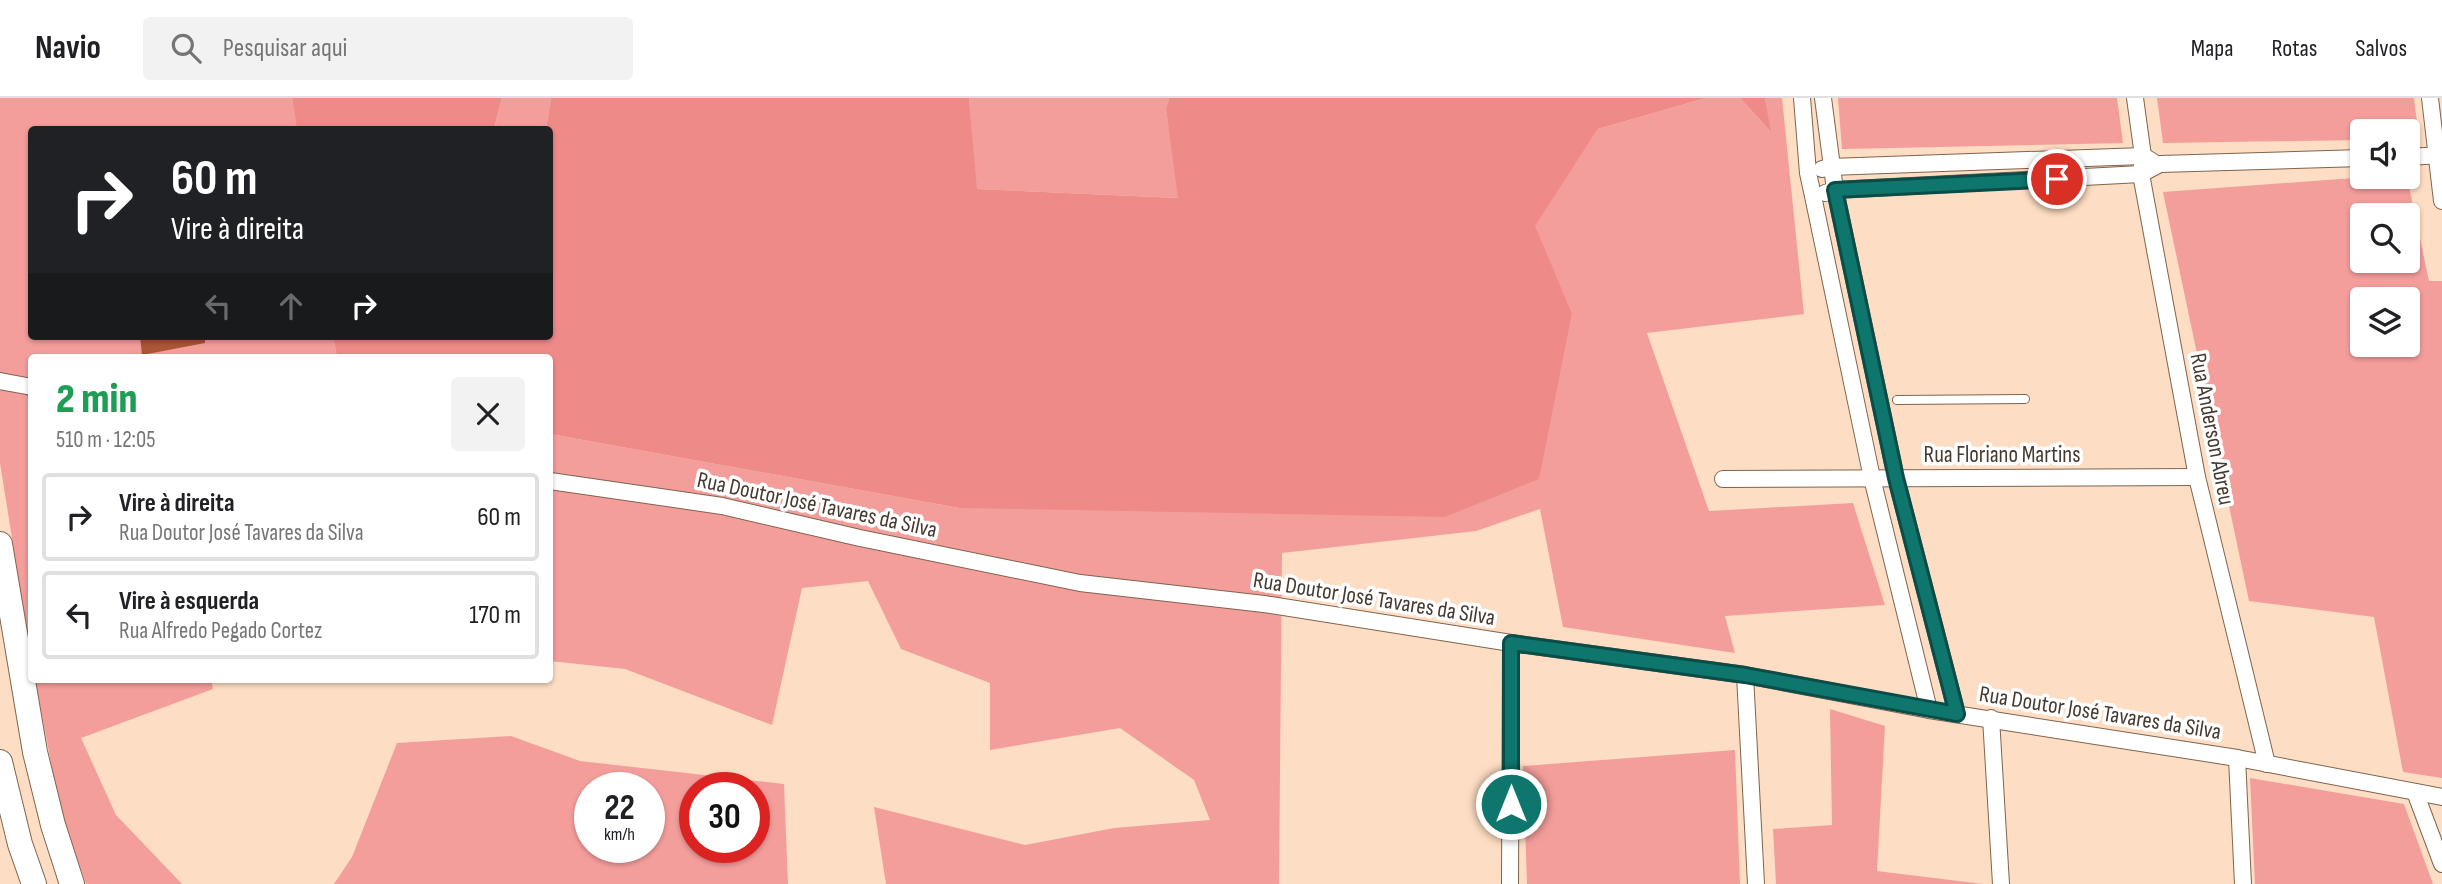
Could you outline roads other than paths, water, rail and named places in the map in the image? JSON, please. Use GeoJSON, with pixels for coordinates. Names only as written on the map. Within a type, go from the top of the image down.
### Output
{"type":"FeatureCollection","features":[{"type":"Feature","properties":{"kind":"main road"},"geometry":{"type":"LineString","coordinates":[[0,544],[35,752],[53,825],[72,884]]}},
{"type":"Feature","properties":{"kind":"main road"},"geometry":{"type":"LineString","coordinates":[[0,762],[20,844],[34,884]]}},
{"type":"Feature","properties":{"kind":"street"},"geometry":{"type":"LineString","coordinates":[[1802,98],[1808,173],[1872,478],[1929,710]]}},
{"type":"Feature","properties":{"kind":"street"},"geometry":{"type":"LineString","coordinates":[[1823,98],[1830,167],[1896,478],[1957,714]]}},
{"type":"Feature","properties":{"kind":"street","name":"Rua Anderson Abreu"},"geometry":{"type":"LineString","coordinates":[[2135,98],[2143,156],[2141,174],[2197,477],[2267,764]]}},
{"type":"Feature","properties":{"kind":"street"},"geometry":{"type":"LineString","coordinates":[[2430,98],[2439,155],[2442,201]]}},
{"type":"Feature","properties":{"kind":"street"},"geometry":{"type":"LineString","coordinates":[[2420,156],[2439,155]]}},
{"type":"Feature","properties":{"kind":"street"},"geometry":{"type":"LineString","coordinates":[[1808,173],[1830,167],[2143,156],[2160,164]]}},
{"type":"Feature","properties":{"kind":"street"},"geometry":{"type":"LineString","coordinates":[[1813,196],[1835,190],[2141,174],[2160,164],[2350,158]]}},
{"type":"Feature","properties":{"kind":"street"},"geometry":{"type":"LineString","coordinates":[[0,381],[28,386]]}},
{"type":"Feature","properties":{"kind":"street"},"geometry":{"type":"LineString","coordinates":[[1880,400],[1898,400]]}},
{"type":"Feature","properties":{"kind":"street","name":"Rua Floriano Martins"},"geometry":{"type":"LineString","coordinates":[[1723,479],[2197,477]]}},
{"type":"Feature","properties":{"kind":"street","name":"Rua Doutor José Tavares da Silva"},"geometry":{"type":"LineString","coordinates":[[553,481],[722,506],[860,538],[1080,583],[1264,604],[1511,643],[1745,675],[1929,710],[2237,758],[2442,797]]}},
{"type":"Feature","properties":{"kind":"street"},"geometry":{"type":"LineString","coordinates":[[1510,884],[1511,643]]}},
{"type":"Feature","properties":{"kind":"street"},"geometry":{"type":"LineString","coordinates":[[1745,675],[1756,884]]}},
{"type":"Feature","properties":{"kind":"street"},"geometry":{"type":"LineString","coordinates":[[1991,718],[2001,884]]}},
{"type":"Feature","properties":{"kind":"street"},"geometry":{"type":"LineString","coordinates":[[2237,758],[2242,884]]}},
{"type":"Feature","properties":{"kind":"street"},"geometry":{"type":"LineString","coordinates":[[2415,792],[2442,864]]}},
{"type":"Feature","properties":{"kind":"lane"},"geometry":{"type":"LineString","coordinates":[[1898,400],[2025,399]]}}]}
